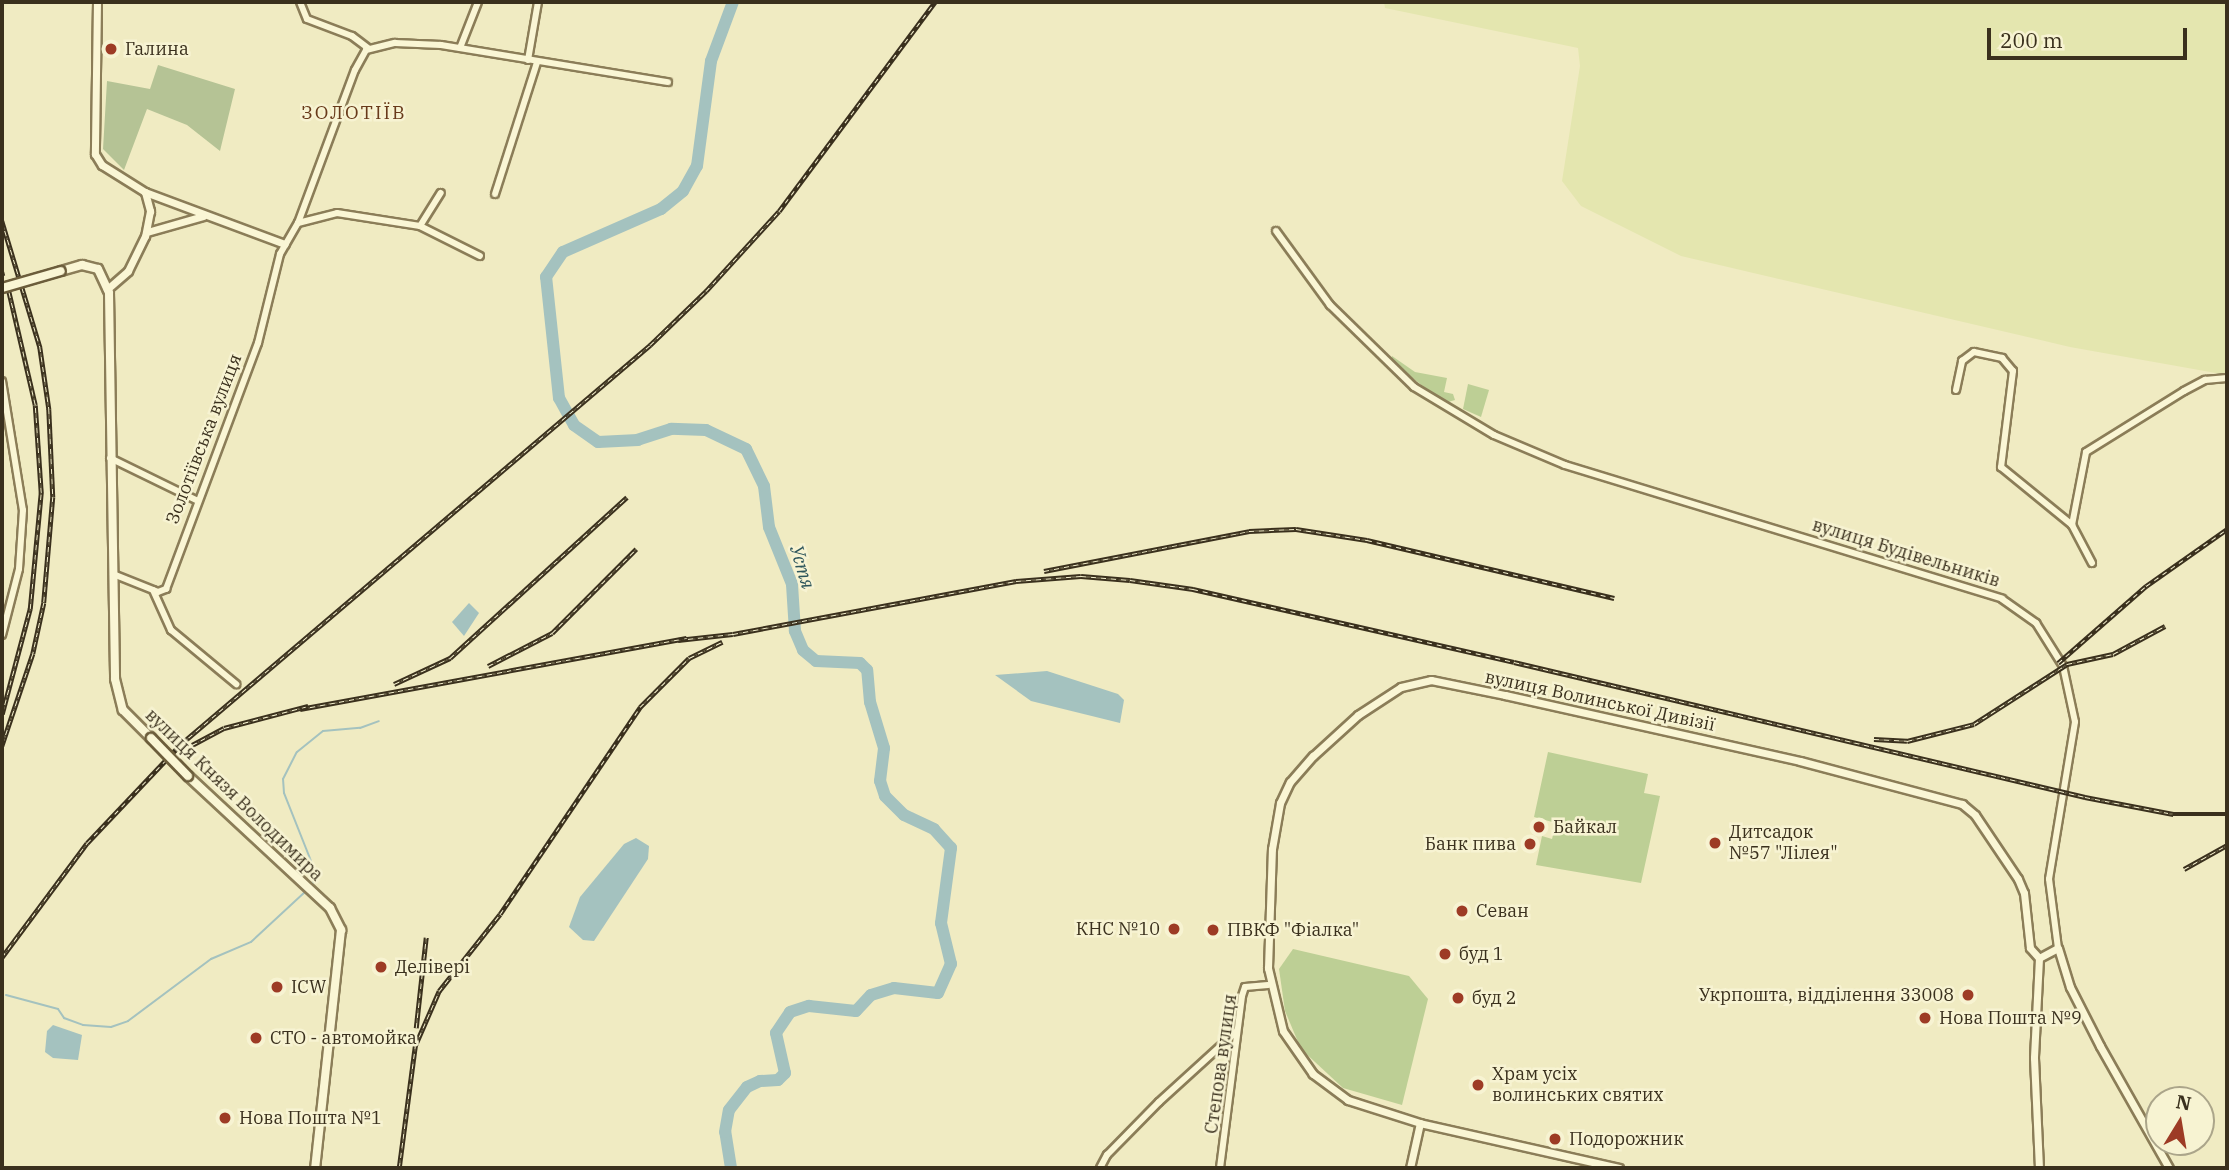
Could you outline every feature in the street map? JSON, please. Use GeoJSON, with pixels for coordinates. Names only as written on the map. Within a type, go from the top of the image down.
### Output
{"type":"FeatureCollection","features":[{"type":"Feature","properties":{"kind":"main road"},"geometry":{"type":"LineString","coordinates":[[2,288],[61,271],[90,266],[101,273],[107,289]]}},
{"type":"Feature","properties":{"kind":"main road","name":"вулиця Князя Володимира"},"geometry":{"type":"LineString","coordinates":[[107,289],[117,695],[123,710],[188,776],[330,908],[341,930],[315,1168]]}},
{"type":"Feature","properties":{"kind":"street"},"geometry":{"type":"LineString","coordinates":[[97,2],[95,154],[102,165],[145,192],[285,244]]}},
{"type":"Feature","properties":{"kind":"street"},"geometry":{"type":"LineString","coordinates":[[300,2],[307,19],[352,36],[369,49],[395,43],[460,48],[668,82]]}},
{"type":"Feature","properties":{"kind":"street"},"geometry":{"type":"LineString","coordinates":[[460,48],[478,2]]}},
{"type":"Feature","properties":{"kind":"street"},"geometry":{"type":"LineString","coordinates":[[528,60],[538,2]]}},
{"type":"Feature","properties":{"kind":"street","name":"Золотіївська вулиця"},"geometry":{"type":"LineString","coordinates":[[153,590],[166,589],[196,500],[258,343],[285,244],[298,223],[355,70],[369,49]]}},
{"type":"Feature","properties":{"kind":"street"},"geometry":{"type":"LineString","coordinates":[[495,194],[537,62]]}},
{"type":"Feature","properties":{"kind":"street"},"geometry":{"type":"LineString","coordinates":[[107,289],[128,271],[146,232],[150,211],[145,192]]}},
{"type":"Feature","properties":{"kind":"street"},"geometry":{"type":"LineString","coordinates":[[420,226],[441,193]]}},
{"type":"Feature","properties":{"kind":"street"},"geometry":{"type":"LineString","coordinates":[[298,223],[340,213],[420,226],[480,256]]}},
{"type":"Feature","properties":{"kind":"street"},"geometry":{"type":"LineString","coordinates":[[146,232],[204,216]]}},
{"type":"Feature","properties":{"kind":"street","name":"вулиця Будівельників"},"geometry":{"type":"LineString","coordinates":[[1276,231],[1330,305],[1413,387],[1494,435],[1564,465],[2002,599],[2036,623],[2067,677],[2075,722],[2049,879],[2058,948],[2070,987],[2169,1168]]}},
{"type":"Feature","properties":{"kind":"street"},"geometry":{"type":"LineString","coordinates":[[1956,390],[1962,361],[1974,352],[2002,358],[2013,371],[2001,467],[2073,525],[2092,563]]}},
{"type":"Feature","properties":{"kind":"street"},"geometry":{"type":"LineString","coordinates":[[2073,525],[2086,452],[2204,380],[2227,378]]}},
{"type":"Feature","properties":{"kind":"street"},"geometry":{"type":"LineString","coordinates":[[2,381],[23,510],[19,569],[2,635]]}},
{"type":"Feature","properties":{"kind":"street"},"geometry":{"type":"LineString","coordinates":[[110,458],[196,500]]}},
{"type":"Feature","properties":{"kind":"street"},"geometry":{"type":"LineString","coordinates":[[113,575],[153,590],[171,630],[236,684]]}},
{"type":"Feature","properties":{"kind":"street","name":"вулиця Волинської Дивізії"},"geometry":{"type":"LineString","coordinates":[[1268,985],[1274,825],[1285,789],[1313,756],[1367,708],[1401,687],[1431,680],[1800,761],[1962,804],[1975,815],[2018,879],[2030,948],[2039,958]]}},
{"type":"Feature","properties":{"kind":"street"},"geometry":{"type":"LineString","coordinates":[[2039,1168],[2035,1058],[2039,958],[2058,948]]}},
{"type":"Feature","properties":{"kind":"street"},"geometry":{"type":"LineString","coordinates":[[1268,985],[1283,1031],[1313,1074],[1348,1100],[1420,1123],[1619,1168]]}},
{"type":"Feature","properties":{"kind":"street","name":"Степова вулиця"},"geometry":{"type":"LineString","coordinates":[[1220,1168],[1245,987],[1268,985]]}},
{"type":"Feature","properties":{"kind":"street"},"geometry":{"type":"LineString","coordinates":[[1100,1168],[1107,1155],[1160,1102],[1237,1031]]}},
{"type":"Feature","properties":{"kind":"street"},"geometry":{"type":"LineString","coordinates":[[1410,1168],[1420,1123]]}},
{"type":"Feature","properties":{"kind":"green space"},"geometry":{"type":"Polygon","coordinates":[[[1384,2],[2227,2],[2227,375],[2070,347],[1681,256],[1581,206],[1562,181],[1580,66],[1578,48],[1385,8],[1384,2]]]}},
{"type":"Feature","properties":{"kind":"green space"},"geometry":{"type":"Polygon","coordinates":[[[158,65],[235,89],[220,151],[187,125],[147,109],[124,170],[103,149],[107,81],[150,89],[158,65]]]}},
{"type":"Feature","properties":{"kind":"green space"},"geometry":{"type":"Polygon","coordinates":[[[1392,356],[1415,372],[1447,378],[1444,392],[1453,394],[1455,400],[1448,402],[1429,391],[1391,361],[1392,356]]]}},
{"type":"Feature","properties":{"kind":"green space"},"geometry":{"type":"Polygon","coordinates":[[[1468,384],[1489,390],[1481,417],[1463,409],[1468,384]]]}},
{"type":"Feature","properties":{"kind":"green space"},"geometry":{"type":"Polygon","coordinates":[[[1548,752],[1648,774],[1644,793],[1660,796],[1641,883],[1536,865],[1542,836],[1552,839],[1556,823],[1534,817],[1548,752]]]}},
{"type":"Feature","properties":{"kind":"green space"},"geometry":{"type":"Polygon","coordinates":[[[1293,949],[1409,976],[1428,999],[1402,1105],[1343,1088],[1301,1049],[1285,1011],[1279,969],[1293,949]]]}},
{"type":"Feature","properties":{"kind":"water"},"geometry":{"type":"Polygon","coordinates":[[[469,603],[479,613],[464,636],[452,622],[469,603]]]}},
{"type":"Feature","properties":{"kind":"water"},"geometry":{"type":"Polygon","coordinates":[[[1047,671],[1118,694],[1124,700],[1120,723],[1031,701],[995,675],[1047,671]]]}},
{"type":"Feature","properties":{"kind":"water"},"geometry":{"type":"Polygon","coordinates":[[[636,838],[649,846],[648,859],[594,941],[583,940],[569,927],[580,897],[624,844],[636,838]]]}},
{"type":"Feature","properties":{"kind":"water"},"geometry":{"type":"Polygon","coordinates":[[[53,1025],[82,1035],[78,1060],[53,1058],[45,1052],[47,1031],[53,1025]]]}},
{"type":"Feature","properties":{"kind":"waterway","name":"Устя"},"geometry":{"type":"LineString","coordinates":[[731,1168],[725,1132],[729,1110],[747,1087],[760,1081],[778,1080],[785,1073],[776,1033],[790,1012],[809,1006],[856,1011],[871,995],[894,988],[938,993],[951,964],[941,923],[951,848],[934,829],[904,815],[885,796],[880,781],[884,748],[870,702],[867,670],[860,663],[816,661],[803,650],[795,631],[792,584],[769,527],[764,486],[746,449],[706,430],[671,429],[638,440],[598,442],[574,425],[559,398],[546,277],[563,252],[661,209],[683,191],[697,166],[711,61],[733,2]]}},
{"type":"Feature","properties":{"kind":"waterway"},"geometry":{"type":"LineString","coordinates":[[313,883],[315,871],[284,793],[283,779],[297,752],[323,731],[360,728],[379,721]]}},
{"type":"Feature","properties":{"kind":"waterway"},"geometry":{"type":"LineString","coordinates":[[6,995],[58,1009],[64,1018],[83,1025],[111,1027],[128,1021],[211,959],[251,942],[304,893]]}},
{"type":"Feature","properties":{"kind":"railway"},"geometry":{"type":"LineString","coordinates":[[2,957],[87,843],[181,744],[650,345],[706,291],[779,211],[935,2]]}},
{"type":"Feature","properties":{"kind":"railway"},"geometry":{"type":"LineString","coordinates":[[2,221],[40,347],[49,409],[53,497],[44,603],[33,654],[2,746]]}},
{"type":"Feature","properties":{"kind":"railway"},"geometry":{"type":"LineString","coordinates":[[2,272],[3,276]]}},
{"type":"Feature","properties":{"kind":"railway"},"geometry":{"type":"LineString","coordinates":[[2,714],[30,609],[41,493],[35,405],[8,289]]}},
{"type":"Feature","properties":{"kind":"railway"},"geometry":{"type":"LineString","coordinates":[[394,684],[450,658],[627,497]]}},
{"type":"Feature","properties":{"kind":"railway"},"geometry":{"type":"LineString","coordinates":[[1044,571],[1249,531],[1296,529],[1367,540],[1614,598]]}},
{"type":"Feature","properties":{"kind":"railway"},"geometry":{"type":"LineString","coordinates":[[2058,663],[2146,586],[2227,529]]}},
{"type":"Feature","properties":{"kind":"railway"},"geometry":{"type":"LineString","coordinates":[[488,666],[552,633],[636,549]]}},
{"type":"Feature","properties":{"kind":"railway"},"geometry":{"type":"LineString","coordinates":[[678,640],[733,634],[1016,581],[1081,576],[1130,580],[1193,589],[2085,797],[2173,814],[2227,814]]}},
{"type":"Feature","properties":{"kind":"railway"},"geometry":{"type":"LineString","coordinates":[[1874,739],[1907,741],[1974,724],[2067,664],[2113,654],[2165,626]]}},
{"type":"Feature","properties":{"kind":"railway"},"geometry":{"type":"LineString","coordinates":[[300,709],[687,638]]}},
{"type":"Feature","properties":{"kind":"railway"},"geometry":{"type":"LineString","coordinates":[[399,1168],[415,1046],[439,991],[500,914],[640,707],[689,658],[722,642]]}},
{"type":"Feature","properties":{"kind":"railway"},"geometry":{"type":"LineString","coordinates":[[192,745],[224,728],[308,706]]}},
{"type":"Feature","properties":{"kind":"railway"},"geometry":{"type":"LineString","coordinates":[[2184,869],[2227,845]]}},
{"type":"Feature","properties":{"kind":"railway"},"geometry":{"type":"LineString","coordinates":[[416,1028],[426,938]]}},
{"type":"Feature","properties":{"kind":"place","name":"Галина"},"geometry":{"type":"Point","coordinates":[111,49]}},
{"type":"Feature","properties":{"kind":"place","name":"Байкал"},"geometry":{"type":"Point","coordinates":[1539,827]}},
{"type":"Feature","properties":{"kind":"place","name":"Дитсадок №57 \"Лілея\""},"geometry":{"type":"Point","coordinates":[1715,843]}},
{"type":"Feature","properties":{"kind":"place","name":"Банк пива"},"geometry":{"type":"Point","coordinates":[1530,844]}},
{"type":"Feature","properties":{"kind":"place","name":"Севан"},"geometry":{"type":"Point","coordinates":[1462,911]}},
{"type":"Feature","properties":{"kind":"place","name":"КНС №10"},"geometry":{"type":"Point","coordinates":[1174,929]}},
{"type":"Feature","properties":{"kind":"place","name":"ПВКФ \"Фіалка\""},"geometry":{"type":"Point","coordinates":[1213,930]}},
{"type":"Feature","properties":{"kind":"place","name":"буд 1"},"geometry":{"type":"Point","coordinates":[1445,954]}},
{"type":"Feature","properties":{"kind":"place","name":"Делівері"},"geometry":{"type":"Point","coordinates":[381,967]}},
{"type":"Feature","properties":{"kind":"place","name":"ICW"},"geometry":{"type":"Point","coordinates":[277,987]}},
{"type":"Feature","properties":{"kind":"place","name":"Укрпошта, відділення 33008"},"geometry":{"type":"Point","coordinates":[1968,995]}},
{"type":"Feature","properties":{"kind":"place","name":"буд 2"},"geometry":{"type":"Point","coordinates":[1458,998]}},
{"type":"Feature","properties":{"kind":"place","name":"Нова Пошта №9"},"geometry":{"type":"Point","coordinates":[1925,1018]}},
{"type":"Feature","properties":{"kind":"place","name":"СТО - автомойка"},"geometry":{"type":"Point","coordinates":[256,1038]}},
{"type":"Feature","properties":{"kind":"place","name":"Храм усіх волинських святих"},"geometry":{"type":"Point","coordinates":[1478,1085]}},
{"type":"Feature","properties":{"kind":"place","name":"Нова Пошта №1"},"geometry":{"type":"Point","coordinates":[225,1118]}},
{"type":"Feature","properties":{"kind":"place","name":"Подорожник"},"geometry":{"type":"Point","coordinates":[1555,1139]}},
{"type":"Feature","properties":{"kind":"district","name":"ЗОЛОТІЇВ"},"geometry":{"type":"Point","coordinates":[354,113]}}]}
